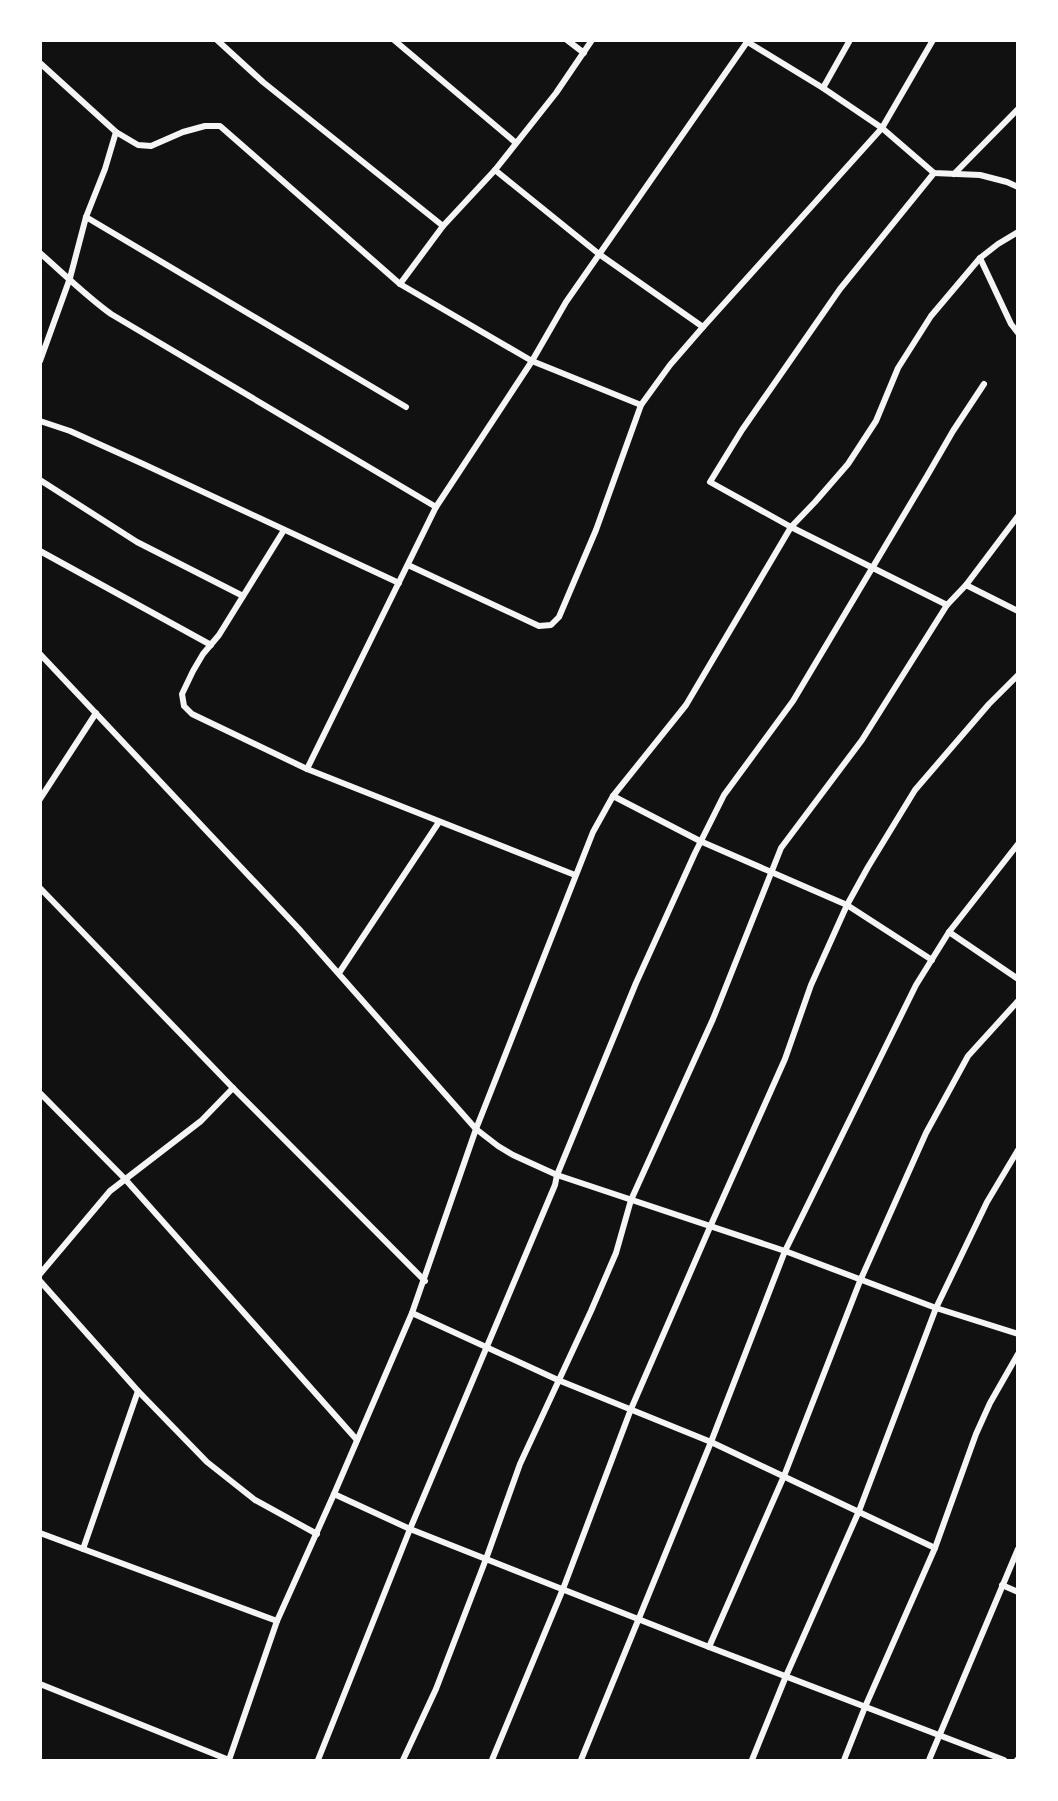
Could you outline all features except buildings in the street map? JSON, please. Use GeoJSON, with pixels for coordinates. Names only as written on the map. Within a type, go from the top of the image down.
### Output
{"type":"FeatureCollection","features":[{"type":"Feature","properties":{"kind":"street"},"geometry":{"type":"LineString","coordinates":[[218,40],[263,82],[443,226]]}},
{"type":"Feature","properties":{"kind":"street"},"geometry":{"type":"LineString","coordinates":[[394,40],[516,143]]}},
{"type":"Feature","properties":{"kind":"street"},"geometry":{"type":"LineString","coordinates":[[567,40],[584,52]]}},
{"type":"Feature","properties":{"kind":"street"},"geometry":{"type":"LineString","coordinates":[[399,284],[443,226],[495,170],[556,93],[592,40]]}},
{"type":"Feature","properties":{"kind":"street"},"geometry":{"type":"LineString","coordinates":[[823,88],[850,40]]}},
{"type":"Feature","properties":{"kind":"street"},"geometry":{"type":"LineString","coordinates":[[408,565],[538,626],[551,625],[559,617],[591,541],[641,405],[670,365],[703,327],[882,128],[933,40]]}},
{"type":"Feature","properties":{"kind":"street"},"geometry":{"type":"LineString","coordinates":[[307,770],[436,507],[532,361],[566,302],[746,41],[823,88],[882,128],[934,173],[980,175],[1017,187]]}},
{"type":"Feature","properties":{"kind":"street"},"geometry":{"type":"LineString","coordinates":[[40,63],[116,132],[138,145],[151,146],[183,132],[204,126],[220,126],[399,284],[532,361],[641,405]]}},
{"type":"Feature","properties":{"kind":"street"},"geometry":{"type":"LineString","coordinates":[[954,174],[1017,109]]}},
{"type":"Feature","properties":{"kind":"street"},"geometry":{"type":"LineString","coordinates":[[40,361],[70,278],[86,217],[105,169],[116,132]]}},
{"type":"Feature","properties":{"kind":"street"},"geometry":{"type":"LineString","coordinates":[[495,170],[599,254],[703,327]]}},
{"type":"Feature","properties":{"kind":"street"},"geometry":{"type":"LineString","coordinates":[[934,173],[840,289],[742,430],[710,482],[791,527],[947,605]]}},
{"type":"Feature","properties":{"kind":"street"},"geometry":{"type":"LineString","coordinates":[[86,217],[406,407]]}},
{"type":"Feature","properties":{"kind":"street"},"geometry":{"type":"LineString","coordinates":[[40,1684],[229,1760],[277,1621],[317,1534],[425,1281],[476,1129],[593,832],[612,796],[686,705],[791,527],[848,464],[876,421],[898,368],[931,316],[980,258],[1017,232]]}},
{"type":"Feature","properties":{"kind":"street"},"geometry":{"type":"LineString","coordinates":[[40,253],[70,278],[88,297],[111,314],[436,507]]}},
{"type":"Feature","properties":{"kind":"street"},"geometry":{"type":"LineString","coordinates":[[980,258],[1017,333]]}},
{"type":"Feature","properties":{"kind":"street"},"geometry":{"type":"LineString","coordinates":[[318,1761],[410,1529],[555,1185],[557,1175],[636,983],[700,841],[724,795],[793,701],[953,431],[984,384]]}},
{"type":"Feature","properties":{"kind":"street"},"geometry":{"type":"LineString","coordinates":[[40,421],[69,431],[141,463],[399,583]]}},
{"type":"Feature","properties":{"kind":"street"},"geometry":{"type":"LineString","coordinates":[[40,480],[137,542],[243,596]]}},
{"type":"Feature","properties":{"kind":"street"},"geometry":{"type":"LineString","coordinates":[[403,1761],[436,1689],[520,1464],[616,1253],[631,1200],[712,1019],[781,848],[861,740],[947,605],[966,585],[1017,516]]}},
{"type":"Feature","properties":{"kind":"street"},"geometry":{"type":"LineString","coordinates":[[284,530],[219,635],[198,663],[182,694],[184,706],[192,714],[307,770],[576,875]]}},
{"type":"Feature","properties":{"kind":"street"},"geometry":{"type":"LineString","coordinates":[[40,551],[211,645]]}},
{"type":"Feature","properties":{"kind":"street"},"geometry":{"type":"LineString","coordinates":[[966,585],[1017,611]]}},
{"type":"Feature","properties":{"kind":"street"},"geometry":{"type":"LineString","coordinates":[[40,654],[339,973],[476,1129],[498,1146],[557,1175],[785,1251],[936,1308],[1017,1332]]}},
{"type":"Feature","properties":{"kind":"street"},"geometry":{"type":"LineString","coordinates":[[492,1761],[563,1589],[631,1409],[785,1059],[812,985],[847,905],[915,790],[1017,675]]}},
{"type":"Feature","properties":{"kind":"street"},"geometry":{"type":"LineString","coordinates":[[40,799],[96,713]]}},
{"type":"Feature","properties":{"kind":"street"},"geometry":{"type":"LineString","coordinates":[[612,796],[771,874],[847,905],[933,960]]}},
{"type":"Feature","properties":{"kind":"street"},"geometry":{"type":"LineString","coordinates":[[339,973],[439,822]]}},
{"type":"Feature","properties":{"kind":"street"},"geometry":{"type":"LineString","coordinates":[[581,1761],[711,1442],[785,1251],[916,985],[949,932],[1017,844]]}},
{"type":"Feature","properties":{"kind":"street"},"geometry":{"type":"LineString","coordinates":[[40,888],[233,1088],[425,1281]]}},
{"type":"Feature","properties":{"kind":"street"},"geometry":{"type":"LineString","coordinates":[[949,932],[1017,979]]}},
{"type":"Feature","properties":{"kind":"street"},"geometry":{"type":"LineString","coordinates":[[709,1647],[784,1476],[860,1281],[926,1133],[968,1056],[1017,1001]]}},
{"type":"Feature","properties":{"kind":"street"},"geometry":{"type":"LineString","coordinates":[[40,1274],[110,1191],[201,1121],[233,1088]]}},
{"type":"Feature","properties":{"kind":"street"},"geometry":{"type":"LineString","coordinates":[[40,1093],[125,1179],[357,1440]]}},
{"type":"Feature","properties":{"kind":"street"},"geometry":{"type":"LineString","coordinates":[[752,1761],[786,1676],[859,1511],[936,1308],[987,1202],[1017,1150]]}},
{"type":"Feature","properties":{"kind":"street"},"geometry":{"type":"LineString","coordinates":[[40,1281],[138,1391],[207,1462],[255,1500],[317,1534]]}},
{"type":"Feature","properties":{"kind":"street"},"geometry":{"type":"LineString","coordinates":[[412,1313],[558,1380],[711,1442],[935,1548]]}},
{"type":"Feature","properties":{"kind":"street"},"geometry":{"type":"LineString","coordinates":[[844,1761],[865,1707],[935,1548],[976,1434],[1017,1354]]}},
{"type":"Feature","properties":{"kind":"street"},"geometry":{"type":"LineString","coordinates":[[83,1549],[138,1391]]}},
{"type":"Feature","properties":{"kind":"street"},"geometry":{"type":"LineString","coordinates":[[334,1494],[410,1529],[1004,1761]]}},
{"type":"Feature","properties":{"kind":"street"},"geometry":{"type":"LineString","coordinates":[[40,1533],[277,1621]]}},
{"type":"Feature","properties":{"kind":"street"},"geometry":{"type":"LineString","coordinates":[[929,1761],[1017,1549]]}},
{"type":"Feature","properties":{"kind":"street"},"geometry":{"type":"LineString","coordinates":[[1002,1585],[1017,1592]]}}]}
